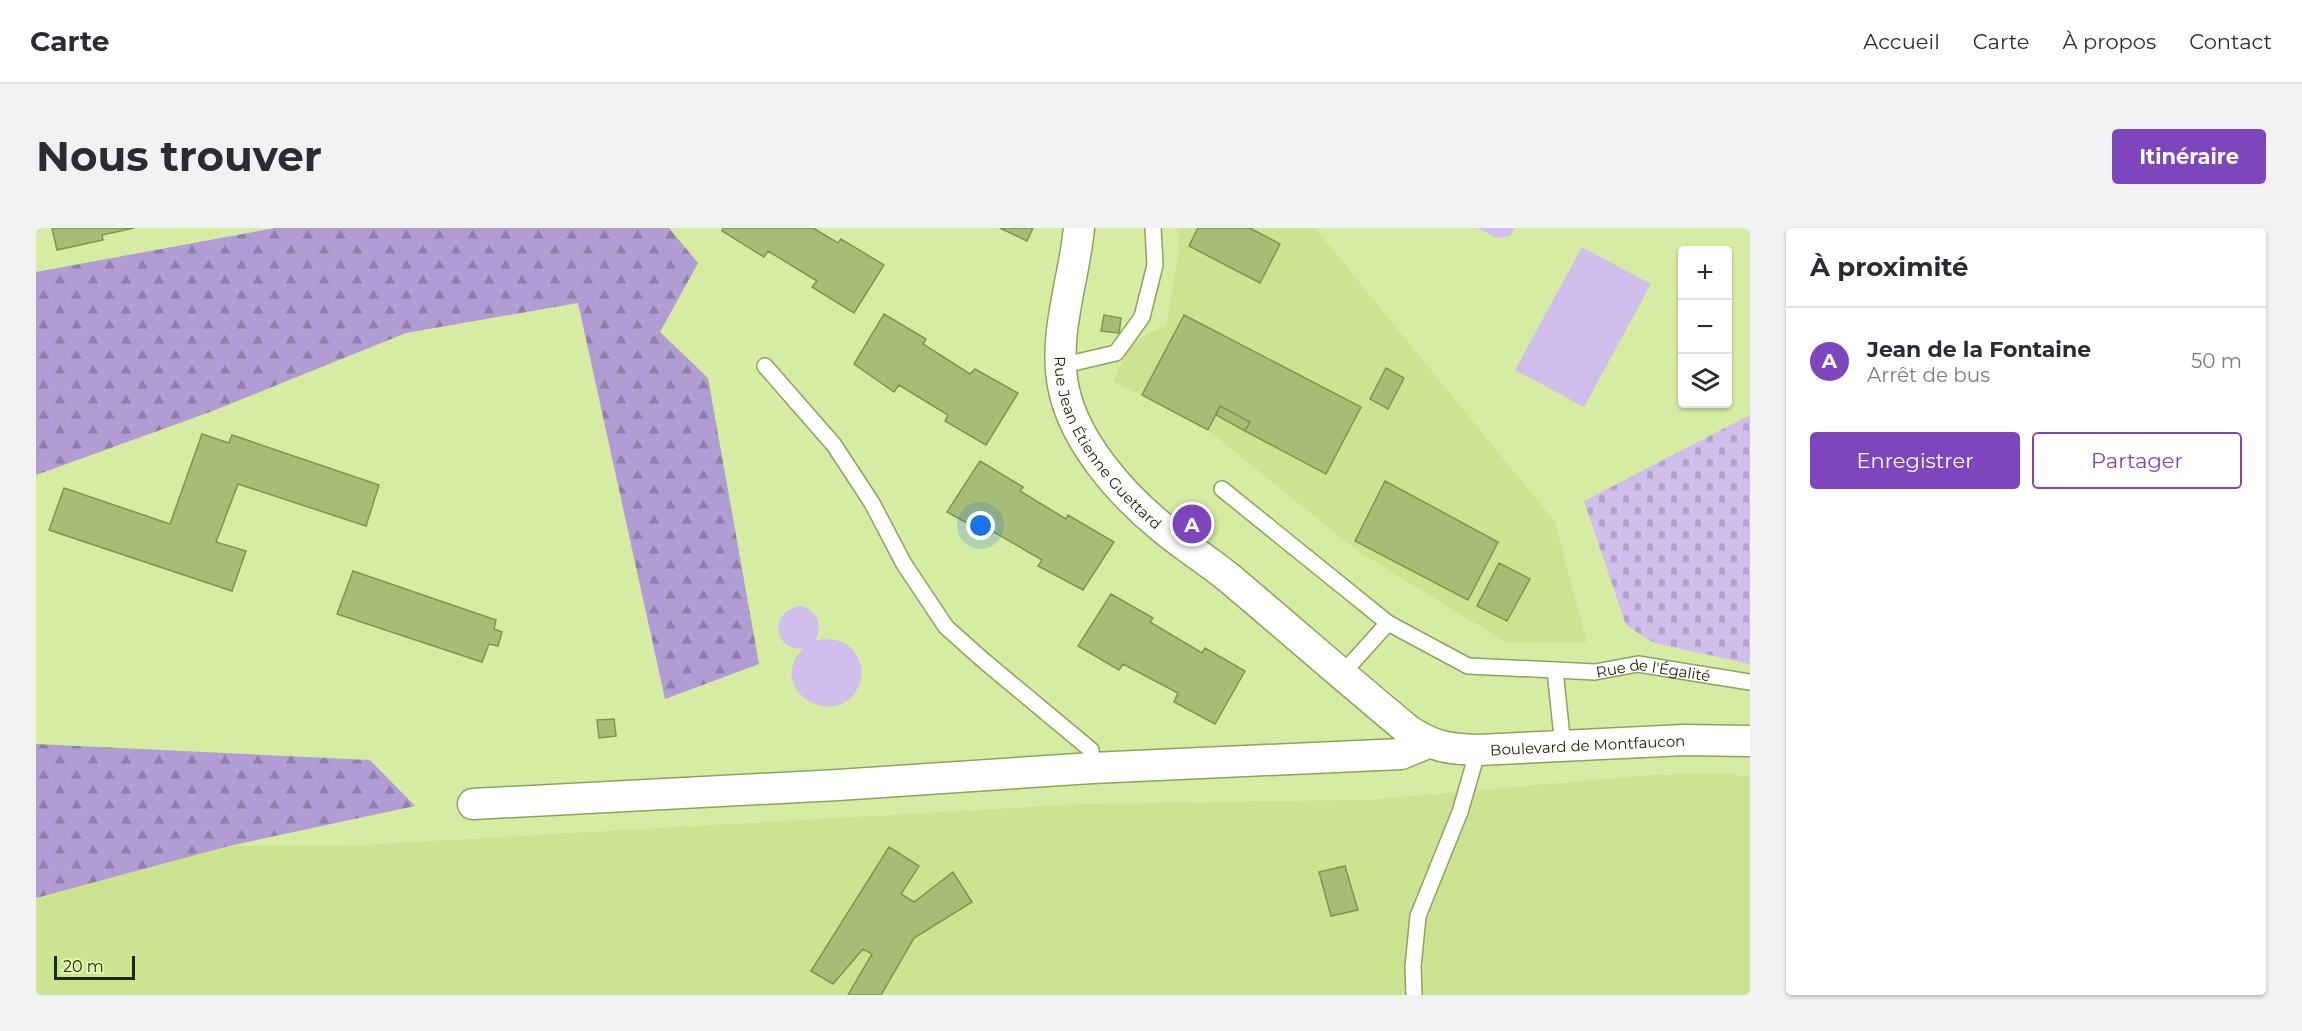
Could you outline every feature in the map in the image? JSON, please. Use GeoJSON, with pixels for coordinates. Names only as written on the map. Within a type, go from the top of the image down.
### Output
{"type":"FeatureCollection","features":[{"type":"Feature","properties":{"kind":"street","name":"Rue Jean Étienne Guettard"},"geometry":{"type":"LineString","coordinates":[[1079,228],[1060,347],[1060,366],[1072,416],[1101,466],[1158,525],[1233,581],[1341,675],[1408,730],[1428,743]]}},
{"type":"Feature","properties":{"kind":"street","name":"Boulevard de Montfaucon"},"geometry":{"type":"LineString","coordinates":[[1428,743],[1452,749],[1478,750],[1684,740],[1750,741]]}},
{"type":"Feature","properties":{"kind":"street"},"geometry":{"type":"LineString","coordinates":[[473,804],[826,786],[1092,768],[1401,754],[1428,743]]}},
{"type":"Feature","properties":{"kind":"lane"},"geometry":{"type":"LineString","coordinates":[[1060,366],[1116,353],[1142,317],[1155,265],[1153,228]]}},
{"type":"Feature","properties":{"kind":"lane"},"geometry":{"type":"LineString","coordinates":[[765,366],[834,445],[872,503],[904,564],[946,627],[1091,750],[1092,768]]}},
{"type":"Feature","properties":{"kind":"lane","name":"Rue de l'Égalité"},"geometry":{"type":"LineString","coordinates":[[1222,489],[1388,623],[1468,666],[1595,672],[1638,664],[1750,682]]}},
{"type":"Feature","properties":{"kind":"lane"},"geometry":{"type":"LineString","coordinates":[[1341,675],[1388,623]]}},
{"type":"Feature","properties":{"kind":"lane"},"geometry":{"type":"LineString","coordinates":[[1555,670],[1563,747]]}},
{"type":"Feature","properties":{"kind":"lane"},"geometry":{"type":"LineString","coordinates":[[1414,995],[1413,967],[1418,916],[1460,812],[1478,750]]}},
{"type":"Feature","properties":{"kind":"shaded area"},"geometry":{"type":"Polygon","coordinates":[[[1177,228],[1315,228],[1555,522],[1587,642],[1507,643],[1356,550],[1208,430],[1113,381],[1133,341],[1166,325],[1179,251],[1177,228]]]}},
{"type":"Feature","properties":{"kind":"shaded area"},"geometry":{"type":"Polygon","coordinates":[[[1724,773],[1750,777],[1750,995],[36,995],[36,898],[229,846],[344,846],[1082,804],[1368,800],[1649,775],[1724,773]]]}},
{"type":"Feature","properties":{"kind":"green space"},"geometry":{"type":"Polygon","coordinates":[[[275,228],[669,228],[698,263],[660,332],[708,378],[759,664],[665,699],[578,303],[406,333],[210,412],[36,475],[36,272],[275,228]]]}},
{"type":"Feature","properties":{"kind":"green space"},"geometry":{"type":"Polygon","coordinates":[[[1478,228],[1515,228],[1510,236],[1497,238],[1478,228]]]}},
{"type":"Feature","properties":{"kind":"green space"},"geometry":{"type":"Polygon","coordinates":[[[1582,247],[1651,284],[1584,407],[1515,370],[1582,247]]]}},
{"type":"Feature","properties":{"kind":"green space"},"geometry":{"type":"Polygon","coordinates":[[[1750,415],[1750,664],[1654,643],[1626,625],[1584,501],[1750,415]]]}},
{"type":"Feature","properties":{"kind":"green space"},"geometry":{"type":"Polygon","coordinates":[[[801,606],[812,612],[818,620],[819,629],[816,640],[832,639],[841,642],[854,651],[860,662],[860,682],[852,696],[841,704],[828,706],[815,704],[795,687],[792,674],[795,659],[804,648],[794,648],[786,644],[778,631],[783,615],[790,609],[801,606]]]}},
{"type":"Feature","properties":{"kind":"green space"},"geometry":{"type":"Polygon","coordinates":[[[36,744],[370,760],[415,806],[229,846],[36,898],[36,744]]]}},
{"type":"Feature","properties":{"kind":"building"},"geometry":{"type":"Polygon","coordinates":[[[52,228],[134,228],[102,235],[103,240],[57,250],[52,228]]]}},
{"type":"Feature","properties":{"kind":"building"},"geometry":{"type":"Polygon","coordinates":[[[723,228],[813,228],[838,243],[841,239],[884,265],[854,313],[812,287],[817,281],[768,251],[764,257],[722,231],[723,228]]]}},
{"type":"Feature","properties":{"kind":"building"},"geometry":{"type":"Polygon","coordinates":[[[1000,228],[1033,228],[1027,241],[1000,228]]]}},
{"type":"Feature","properties":{"kind":"building"},"geometry":{"type":"Polygon","coordinates":[[[1198,228],[1250,228],[1280,244],[1260,283],[1189,246],[1198,228]]]}},
{"type":"Feature","properties":{"kind":"building"},"geometry":{"type":"Polygon","coordinates":[[[884,314],[926,339],[923,344],[970,374],[975,369],[1018,393],[986,445],[945,421],[948,415],[899,385],[894,392],[854,364],[884,314]]]}},
{"type":"Feature","properties":{"kind":"building"},"geometry":{"type":"Polygon","coordinates":[[[1104,315],[1121,318],[1119,333],[1101,331],[1104,315]]]}},
{"type":"Feature","properties":{"kind":"building"},"geometry":{"type":"Polygon","coordinates":[[[1184,315],[1361,407],[1326,474],[1245,431],[1250,422],[1220,406],[1208,430],[1142,395],[1184,315]]]}},
{"type":"Feature","properties":{"kind":"building"},"geometry":{"type":"Polygon","coordinates":[[[1386,368],[1404,378],[1388,409],[1370,399],[1386,368]]]}},
{"type":"Feature","properties":{"kind":"building"},"geometry":{"type":"Polygon","coordinates":[[[1220,406],[1250,422],[1245,431],[1216,415],[1220,406]]]}},
{"type":"Feature","properties":{"kind":"building"},"geometry":{"type":"Polygon","coordinates":[[[202,434],[229,443],[232,435],[379,485],[366,526],[238,484],[216,542],[246,551],[232,591],[49,530],[64,488],[170,524],[202,434]]]}},
{"type":"Feature","properties":{"kind":"building"},"geometry":{"type":"Polygon","coordinates":[[[980,461],[1023,487],[1020,491],[1066,519],[1068,515],[1114,542],[1083,590],[1038,566],[1042,560],[994,532],[990,536],[947,512],[980,461]]]}},
{"type":"Feature","properties":{"kind":"building"},"geometry":{"type":"Polygon","coordinates":[[[1385,481],[1498,542],[1468,600],[1355,541],[1385,481]]]}},
{"type":"Feature","properties":{"kind":"building"},"geometry":{"type":"Polygon","coordinates":[[[1499,563],[1530,579],[1507,621],[1477,606],[1499,563]]]}},
{"type":"Feature","properties":{"kind":"building"},"geometry":{"type":"Polygon","coordinates":[[[353,571],[496,620],[494,629],[502,632],[498,646],[489,644],[482,662],[337,614],[353,571]]]}},
{"type":"Feature","properties":{"kind":"building"},"geometry":{"type":"Polygon","coordinates":[[[1111,594],[1153,618],[1150,622],[1202,653],[1205,648],[1245,671],[1215,724],[1174,702],[1178,693],[1123,664],[1119,670],[1078,646],[1111,594]]]}},
{"type":"Feature","properties":{"kind":"building"},"geometry":{"type":"Polygon","coordinates":[[[614,719],[616,736],[599,738],[597,720],[614,719]]]}},
{"type":"Feature","properties":{"kind":"building"},"geometry":{"type":"Polygon","coordinates":[[[889,847],[919,866],[901,894],[914,902],[953,872],[972,902],[914,938],[881,995],[848,995],[872,954],[863,949],[833,984],[811,971],[889,847]]]}},
{"type":"Feature","properties":{"kind":"building"},"geometry":{"type":"Polygon","coordinates":[[[1345,866],[1358,910],[1331,916],[1319,872],[1345,866]]]}},
{"type":"Feature","properties":{"kind":"place","name":"Jean de la Fontaine"},"geometry":{"type":"Point","coordinates":[1192,524]}}]}
